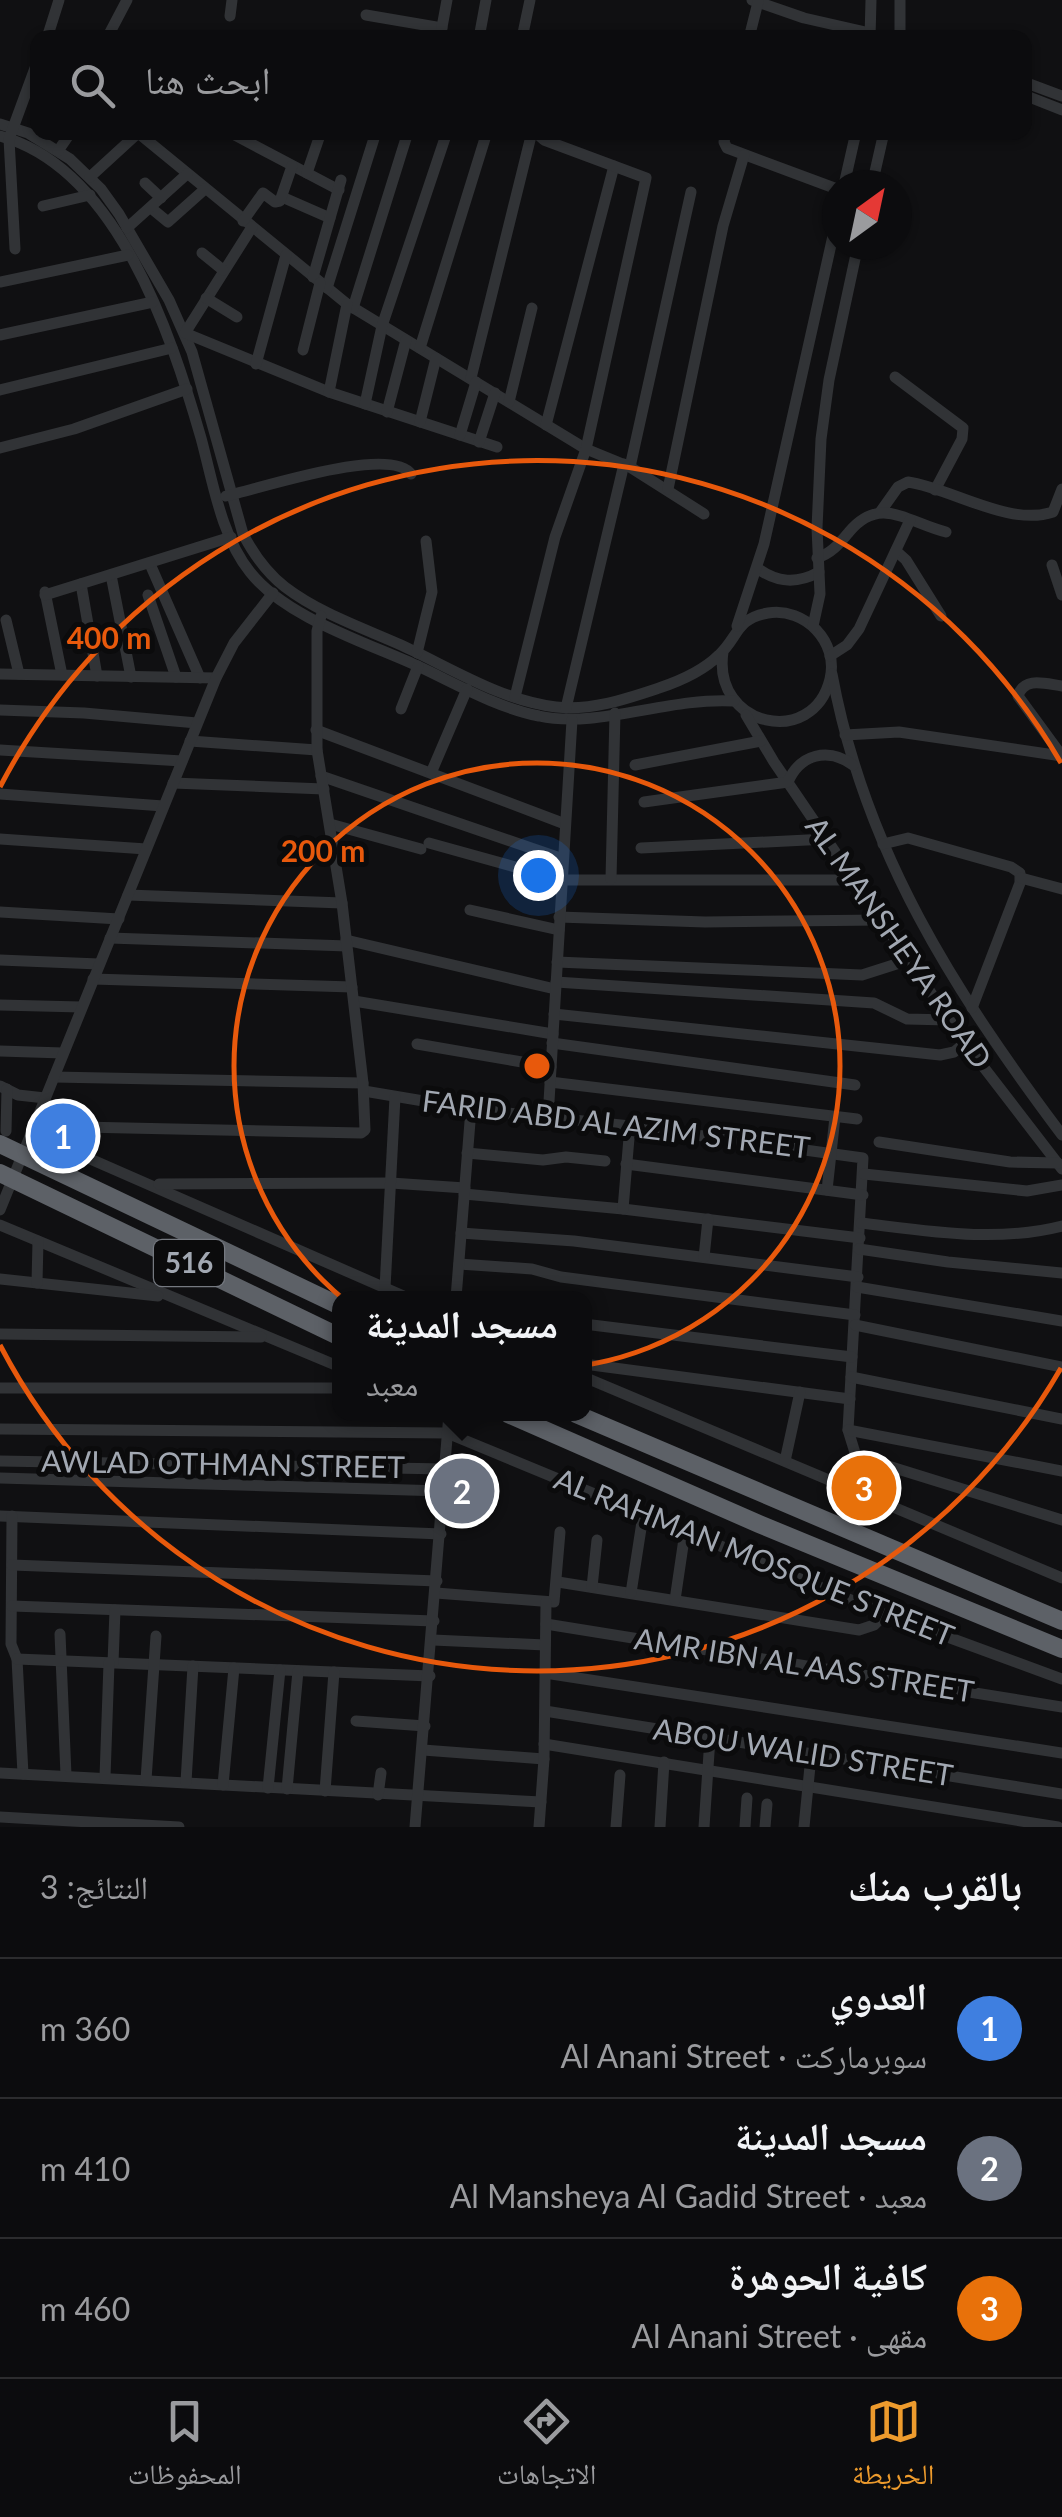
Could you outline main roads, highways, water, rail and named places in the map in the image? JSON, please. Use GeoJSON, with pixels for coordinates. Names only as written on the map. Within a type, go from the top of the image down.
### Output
{"type":"FeatureCollection","features":[{"type":"Feature","properties":{"kind":"highway","name":"516"},"geometry":{"type":"LineString","coordinates":[[3,1137],[51,1166],[332,1302]]}},
{"type":"Feature","properties":{"kind":"highway","name":"516"},"geometry":{"type":"LineString","coordinates":[[0,1173],[332,1333]]}},
{"type":"Feature","properties":{"kind":"highway"},"geometry":{"type":"LineString","coordinates":[[524,1421],[1062,1650]]}},
{"type":"Feature","properties":{"kind":"highway"},"geometry":{"type":"LineString","coordinates":[[592,1421],[1062,1621]]}},
{"type":"Feature","properties":{"kind":"place","name":"العدوي"},"geometry":{"type":"Point","coordinates":[63,1136]}},
{"type":"Feature","properties":{"kind":"place","name":"كافية الحوهرة"},"geometry":{"type":"Point","coordinates":[864,1488]}},
{"type":"Feature","properties":{"kind":"place","name":"مسجد المدينة"},"geometry":{"type":"Point","coordinates":[462,1491]}}]}
